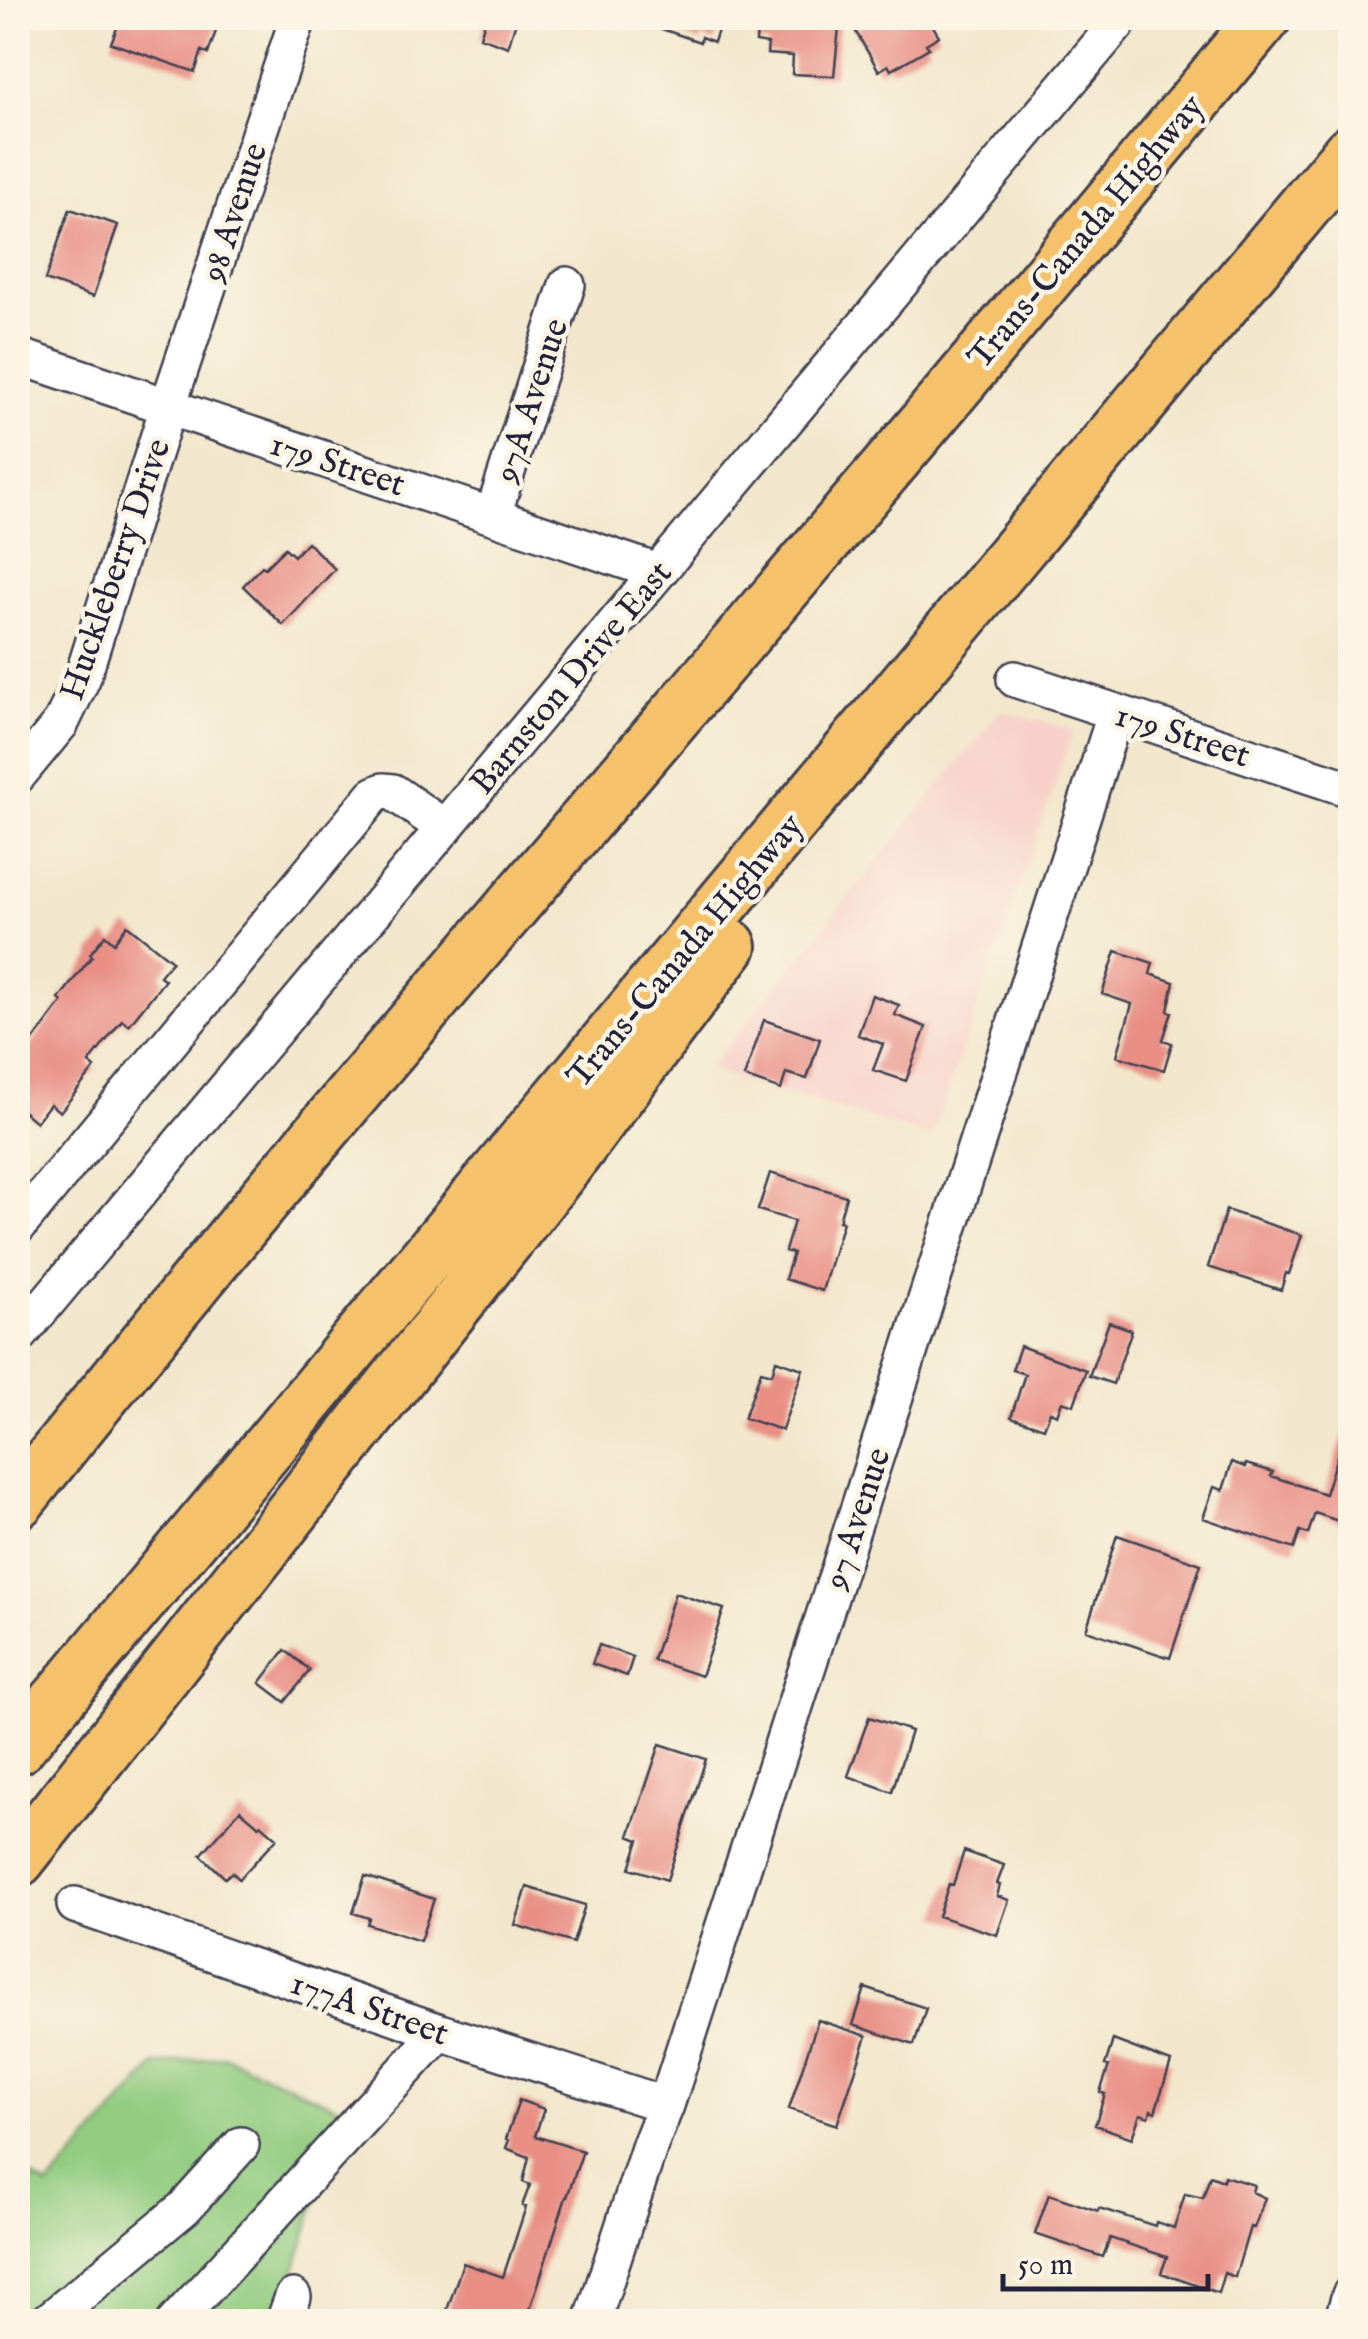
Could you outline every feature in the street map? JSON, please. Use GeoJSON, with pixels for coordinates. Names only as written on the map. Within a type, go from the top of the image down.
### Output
{"type":"FeatureCollection","features":[{"type":"Feature","properties":{"kind":"highway","name":"Trans-Canada Highway"},"geometry":{"type":"LineString","coordinates":[[18,1501],[151,1334],[1264,18]]}},
{"type":"Feature","properties":{"kind":"highway","name":"Trans-Canada Highway"},"geometry":{"type":"LineString","coordinates":[[18,1747],[1350,152]]}},
{"type":"Feature","properties":{"kind":"highway"},"geometry":{"type":"LineString","coordinates":[[18,1860],[566,1165],[1084,473]]}},
{"type":"Feature","properties":{"kind":"highway"},"geometry":{"type":"LineString","coordinates":[[18,1462],[151,1334]]}},
{"type":"Feature","properties":{"kind":"highway"},"geometry":{"type":"LineString","coordinates":[[18,1848],[132,1714]]}},
{"type":"Feature","properties":{"kind":"street","name":"98 Avenue"},"geometry":{"type":"LineString","coordinates":[[168,406],[298,18]]}},
{"type":"Feature","properties":{"kind":"street","name":"Barnston Drive East"},"geometry":{"type":"LineString","coordinates":[[18,1337],[1122,18]]}},
{"type":"Feature","properties":{"kind":"street","name":"97A Avenue"},"geometry":{"type":"LineString","coordinates":[[493,515],[567,285]]}},
{"type":"Feature","properties":{"kind":"street","name":"179 Street"},"geometry":{"type":"LineString","coordinates":[[18,356],[658,572]]}},
{"type":"Feature","properties":{"kind":"street","name":"Huckleberry Drive"},"geometry":{"type":"LineString","coordinates":[[18,776],[61,722],[82,679],[168,406]]}},
{"type":"Feature","properties":{"kind":"street","name":"179 Street"},"geometry":{"type":"LineString","coordinates":[[1015,678],[1350,789]]}},
{"type":"Feature","properties":{"kind":"street","name":"97 Avenue"},"geometry":{"type":"LineString","coordinates":[[592,2322],[666,2105],[1116,712]]}},
{"type":"Feature","properties":{"kind":"street"},"geometry":{"type":"LineString","coordinates":[[18,1226],[374,795],[383,790],[392,792],[445,828]]}},
{"type":"Feature","properties":{"kind":"street","name":"177A Street"},"geometry":{"type":"LineString","coordinates":[[75,1905],[440,2032],[666,2105]]}},
{"type":"Feature","properties":{"kind":"street"},"geometry":{"type":"LineString","coordinates":[[175,2322],[440,2032]]}},
{"type":"Feature","properties":{"kind":"street"},"geometry":{"type":"LineString","coordinates":[[48,2322],[184,2208],[241,2144]]}},
{"type":"Feature","properties":{"kind":"street"},"geometry":{"type":"LineString","coordinates":[[1342,2322],[1350,2295]]}},
{"type":"Feature","properties":{"kind":"shaded area"},"geometry":{"type":"Polygon","coordinates":[[[1000,711],[1074,730],[932,1137],[708,1070],[1000,711]]]}},
{"type":"Feature","properties":{"kind":"green space"},"geometry":{"type":"Polygon","coordinates":[[[224,2056],[345,2110],[279,2321],[18,2321],[18,2169],[48,2187],[155,2065],[224,2056]]]}},
{"type":"Feature","properties":{"kind":"building"},"geometry":{"type":"Polygon","coordinates":[[[121,18],[195,18],[218,25],[208,54],[202,51],[195,72],[111,43],[121,18]]]}},
{"type":"Feature","properties":{"kind":"building"},"geometry":{"type":"Polygon","coordinates":[[[486,18],[517,18],[508,47],[480,37],[486,18]]]}},
{"type":"Feature","properties":{"kind":"building"},"geometry":{"type":"Polygon","coordinates":[[[722,18],[714,42],[701,37],[700,42],[638,21],[722,18]]]}},
{"type":"Feature","properties":{"kind":"building"},"geometry":{"type":"Polygon","coordinates":[[[758,18],[840,18],[834,76],[792,74],[793,56],[767,54],[768,44],[756,42],[758,18]]]}},
{"type":"Feature","properties":{"kind":"building"},"geometry":{"type":"Polygon","coordinates":[[[873,18],[928,18],[939,36],[926,44],[929,48],[891,70],[888,65],[879,71],[854,29],[873,18]]]}},
{"type":"Feature","properties":{"kind":"building"},"geometry":{"type":"Polygon","coordinates":[[[70,209],[118,225],[93,297],[45,280],[70,209]]]}},
{"type":"Feature","properties":{"kind":"building"},"geometry":{"type":"Polygon","coordinates":[[[307,542],[335,569],[283,625],[243,586],[285,548],[294,556],[307,542]]]}},
{"type":"Feature","properties":{"kind":"building"},"geometry":{"type":"Polygon","coordinates":[[[127,925],[172,961],[160,976],[165,980],[129,1025],[122,1020],[89,1063],[95,1068],[60,1112],[50,1104],[36,1122],[18,1107],[18,1061],[105,935],[114,943],[127,925]]]}},
{"type":"Feature","properties":{"kind":"building"},"geometry":{"type":"Polygon","coordinates":[[[1116,951],[1153,963],[1150,974],[1174,982],[1168,1011],[1172,1012],[1163,1040],[1172,1043],[1164,1070],[1117,1056],[1132,1004],[1102,994],[1116,951]]]}},
{"type":"Feature","properties":{"kind":"building"},"geometry":{"type":"Polygon","coordinates":[[[872,995],[899,1005],[895,1015],[926,1027],[906,1081],[873,1070],[883,1044],[858,1035],[872,995]]]}},
{"type":"Feature","properties":{"kind":"building"},"geometry":{"type":"Polygon","coordinates":[[[764,1020],[820,1039],[807,1079],[786,1073],[781,1090],[744,1077],[764,1020]]]}},
{"type":"Feature","properties":{"kind":"building"},"geometry":{"type":"Polygon","coordinates":[[[770,1173],[846,1196],[839,1221],[843,1222],[822,1291],[785,1279],[793,1253],[785,1251],[794,1221],[758,1210],[770,1173]]]}},
{"type":"Feature","properties":{"kind":"building"},"geometry":{"type":"Polygon","coordinates":[[[1226,1210],[1302,1235],[1281,1290],[1208,1267],[1226,1210]]]}},
{"type":"Feature","properties":{"kind":"building"},"geometry":{"type":"Polygon","coordinates":[[[1109,1322],[1132,1330],[1113,1384],[1089,1376],[1109,1322]]]}},
{"type":"Feature","properties":{"kind":"building"},"geometry":{"type":"Polygon","coordinates":[[[1020,1346],[1086,1370],[1074,1405],[1062,1401],[1057,1415],[1050,1412],[1044,1428],[1011,1417],[1025,1374],[1012,1370],[1020,1346]]]}},
{"type":"Feature","properties":{"kind":"building"},"geometry":{"type":"Polygon","coordinates":[[[776,1360],[803,1369],[782,1430],[744,1418],[761,1371],[772,1374],[776,1360]]]}},
{"type":"Feature","properties":{"kind":"building"},"geometry":{"type":"Polygon","coordinates":[[[1346,1428],[1350,1429],[1350,1525],[1315,1513],[1308,1534],[1300,1531],[1294,1549],[1203,1518],[1214,1487],[1223,1490],[1232,1462],[1273,1472],[1271,1476],[1325,1494],[1346,1428]]]}},
{"type":"Feature","properties":{"kind":"building"},"geometry":{"type":"Polygon","coordinates":[[[1117,1535],[1201,1564],[1170,1658],[1086,1630],[1117,1535]]]}},
{"type":"Feature","properties":{"kind":"building"},"geometry":{"type":"Polygon","coordinates":[[[675,1593],[724,1609],[701,1676],[653,1660],[675,1593]]]}},
{"type":"Feature","properties":{"kind":"building"},"geometry":{"type":"Polygon","coordinates":[[[599,1645],[633,1657],[627,1676],[592,1664],[599,1645]]]}},
{"type":"Feature","properties":{"kind":"building"},"geometry":{"type":"Polygon","coordinates":[[[285,1650],[310,1670],[285,1702],[260,1683],[285,1650]]]}},
{"type":"Feature","properties":{"kind":"building"},"geometry":{"type":"Polygon","coordinates":[[[869,1717],[911,1731],[892,1792],[848,1776],[869,1717]]]}},
{"type":"Feature","properties":{"kind":"building"},"geometry":{"type":"Polygon","coordinates":[[[660,1744],[706,1759],[667,1880],[630,1868],[639,1840],[629,1836],[660,1744]]]}},
{"type":"Feature","properties":{"kind":"building"},"geometry":{"type":"Polygon","coordinates":[[[240,1810],[277,1838],[239,1879],[232,1872],[225,1878],[201,1855],[240,1810]]]}},
{"type":"Feature","properties":{"kind":"building"},"geometry":{"type":"Polygon","coordinates":[[[964,1851],[1004,1865],[997,1896],[1009,1900],[997,1935],[938,1916],[964,1851]]]}},
{"type":"Feature","properties":{"kind":"building"},"geometry":{"type":"Polygon","coordinates":[[[365,1876],[434,1899],[420,1941],[367,1924],[369,1918],[353,1913],[365,1876]]]}},
{"type":"Feature","properties":{"kind":"building"},"geometry":{"type":"Polygon","coordinates":[[[527,1887],[585,1905],[573,1943],[515,1925],[527,1887]]]}},
{"type":"Feature","properties":{"kind":"building"},"geometry":{"type":"Polygon","coordinates":[[[865,1988],[926,2008],[914,2045],[853,2025],[865,1988]]]}},
{"type":"Feature","properties":{"kind":"building"},"geometry":{"type":"Polygon","coordinates":[[[818,2020],[867,2036],[837,2125],[789,2109],[818,2020]]]}},
{"type":"Feature","properties":{"kind":"building"},"geometry":{"type":"Polygon","coordinates":[[[1113,2040],[1171,2062],[1155,2112],[1151,2110],[1149,2117],[1140,2114],[1132,2138],[1095,2125],[1105,2094],[1100,2092],[1113,2040]]]}},
{"type":"Feature","properties":{"kind":"building"},"geometry":{"type":"Polygon","coordinates":[[[519,2100],[544,2109],[535,2136],[583,2151],[526,2322],[443,2322],[463,2263],[503,2277],[530,2185],[523,2182],[529,2157],[506,2148],[519,2100]]]}},
{"type":"Feature","properties":{"kind":"building"},"geometry":{"type":"Polygon","coordinates":[[[1210,2176],[1254,2185],[1252,2192],[1265,2198],[1254,2228],[1250,2227],[1235,2277],[1224,2273],[1218,2293],[1161,2273],[1167,2257],[1110,2238],[1103,2257],[1035,2234],[1049,2194],[1098,2211],[1099,2208],[1174,2228],[1185,2194],[1203,2198],[1210,2176]]]}}]}
